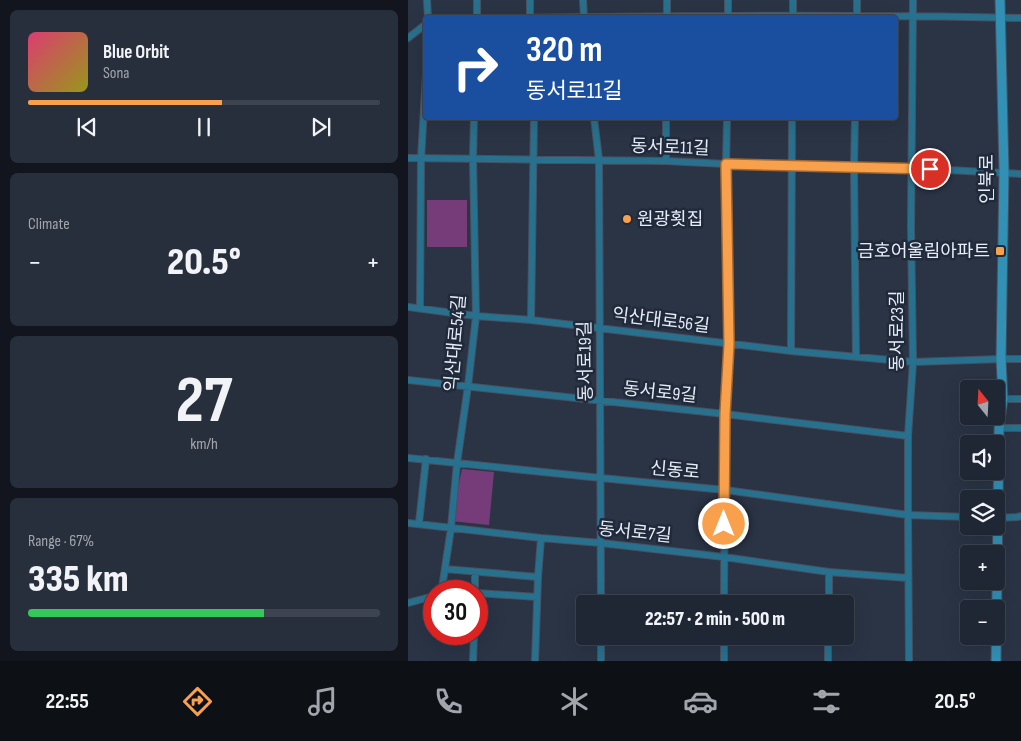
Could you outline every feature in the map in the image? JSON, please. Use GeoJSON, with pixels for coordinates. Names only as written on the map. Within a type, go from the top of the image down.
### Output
{"type":"FeatureCollection","features":[{"type":"Feature","properties":{"kind":"street"},"geometry":{"type":"LineString","coordinates":[[427,0],[428,15]]}},
{"type":"Feature","properties":{"kind":"street"},"geometry":{"type":"LineString","coordinates":[[477,0],[477,15]]}},
{"type":"Feature","properties":{"kind":"street"},"geometry":{"type":"LineString","coordinates":[[530,0],[530,15]]}},
{"type":"Feature","properties":{"kind":"street"},"geometry":{"type":"LineString","coordinates":[[583,0],[584,15]]}},
{"type":"Feature","properties":{"kind":"street"},"geometry":{"type":"LineString","coordinates":[[667,0],[667,15]]}},
{"type":"Feature","properties":{"kind":"street"},"geometry":{"type":"LineString","coordinates":[[728,0],[728,15]]}},
{"type":"Feature","properties":{"kind":"street"},"geometry":{"type":"LineString","coordinates":[[793,0],[793,15]]}},
{"type":"Feature","properties":{"kind":"street"},"geometry":{"type":"LineString","coordinates":[[857,0],[857,15]]}},
{"type":"Feature","properties":{"kind":"street","name":"동서로23길"},"geometry":{"type":"LineString","coordinates":[[909,661],[908,436],[913,362],[910,227],[913,0]]}},
{"type":"Feature","properties":{"kind":"street","name":"인북로"},"geometry":{"type":"LineString","coordinates":[[1000,0],[1004,172],[1002,380]]}},
{"type":"Feature","properties":{"kind":"street"},"geometry":{"type":"LineString","coordinates":[[898,16],[1022,18]]}},
{"type":"Feature","properties":{"kind":"street"},"geometry":{"type":"LineString","coordinates":[[408,38],[423,26]]}},
{"type":"Feature","properties":{"kind":"street"},"geometry":{"type":"LineString","coordinates":[[420,308],[421,158],[423,120]]}},
{"type":"Feature","properties":{"kind":"street","name":"익산대로54길"},"geometry":{"type":"LineString","coordinates":[[443,580],[476,316],[472,158],[474,120]]}},
{"type":"Feature","properties":{"kind":"street"},"geometry":{"type":"LineString","coordinates":[[531,320],[534,120]]}},
{"type":"Feature","properties":{"kind":"street","name":"동서로19길"},"geometry":{"type":"LineString","coordinates":[[594,120],[599,160],[601,595]]}},
{"type":"Feature","properties":{"kind":"street"},"geometry":{"type":"LineString","coordinates":[[666,120],[666,161]]}},
{"type":"Feature","properties":{"kind":"street"},"geometry":{"type":"LineString","coordinates":[[724,595],[725,414],[729,344],[727,120]]}},
{"type":"Feature","properties":{"kind":"street"},"geometry":{"type":"LineString","coordinates":[[791,351],[792,120]]}},
{"type":"Feature","properties":{"kind":"street"},"geometry":{"type":"LineString","coordinates":[[855,120],[856,357]]}},
{"type":"Feature","properties":{"kind":"street","name":"동서로11길"},"geometry":{"type":"LineString","coordinates":[[408,158],[666,161],[911,168],[1022,174]]}},
{"type":"Feature","properties":{"kind":"street","name":"익산대로56길"},"geometry":{"type":"LineString","coordinates":[[408,307],[791,351],[913,362],[1001,358]]}},
{"type":"Feature","properties":{"kind":"street"},"geometry":{"type":"LineString","coordinates":[[1001,358],[1022,359]]}},
{"type":"Feature","properties":{"kind":"street","name":"동서로9길"},"geometry":{"type":"LineString","coordinates":[[408,380],[908,436]]}},
{"type":"Feature","properties":{"kind":"street"},"geometry":{"type":"LineString","coordinates":[[1006,399],[1022,399]]}},
{"type":"Feature","properties":{"kind":"street","name":"인북로"},"geometry":{"type":"LineString","coordinates":[[998,490],[999,425]]}},
{"type":"Feature","properties":{"kind":"street"},"geometry":{"type":"LineString","coordinates":[[999,428],[1022,428]]}},
{"type":"Feature","properties":{"kind":"street","name":"신동로"},"geometry":{"type":"LineString","coordinates":[[408,458],[725,490],[908,515],[960,517]]}},
{"type":"Feature","properties":{"kind":"street"},"geometry":{"type":"LineString","coordinates":[[418,524],[426,459]]}},
{"type":"Feature","properties":{"kind":"street"},"geometry":{"type":"LineString","coordinates":[[1005,517],[1022,516]]}},
{"type":"Feature","properties":{"kind":"street","name":"동서로7길"},"geometry":{"type":"LineString","coordinates":[[408,523],[724,557],[829,572],[908,578]]}},
{"type":"Feature","properties":{"kind":"street","name":"인북로"},"geometry":{"type":"LineString","coordinates":[[996,661],[998,535]]}},
{"type":"Feature","properties":{"kind":"street"},"geometry":{"type":"LineString","coordinates":[[536,661],[537,596],[541,538]]}},
{"type":"Feature","properties":{"kind":"street"},"geometry":{"type":"LineString","coordinates":[[445,569],[538,577]]}},
{"type":"Feature","properties":{"kind":"street"},"geometry":{"type":"LineString","coordinates":[[475,572],[475,580]]}},
{"type":"Feature","properties":{"kind":"street"},"geometry":{"type":"LineString","coordinates":[[829,572],[829,595]]}},
{"type":"Feature","properties":{"kind":"street"},"geometry":{"type":"LineString","coordinates":[[488,593],[537,596]]}},
{"type":"Feature","properties":{"kind":"street"},"geometry":{"type":"LineString","coordinates":[[408,603],[423,599]]}},
{"type":"Feature","properties":{"kind":"street"},"geometry":{"type":"LineString","coordinates":[[474,645],[474,661]]}},
{"type":"Feature","properties":{"kind":"street"},"geometry":{"type":"LineString","coordinates":[[601,645],[601,661]]}},
{"type":"Feature","properties":{"kind":"street"},"geometry":{"type":"LineString","coordinates":[[724,645],[724,661]]}},
{"type":"Feature","properties":{"kind":"street"},"geometry":{"type":"LineString","coordinates":[[828,645],[828,661]]}},
{"type":"Feature","properties":{"kind":"shaded area"},"geometry":{"type":"Polygon","coordinates":[[[427,200],[467,200],[467,247],[427,247],[427,200]]]}},
{"type":"Feature","properties":{"kind":"shaded area"},"geometry":{"type":"Polygon","coordinates":[[[462,469],[494,472],[489,525],[451,521],[462,469]]]}},
{"type":"Feature","properties":{"kind":"place","name":"원광횟집"},"geometry":{"type":"Point","coordinates":[627,219]}},
{"type":"Feature","properties":{"kind":"place","name":"금호어울림아파트"},"geometry":{"type":"Point","coordinates":[1000,251]}},
{"type":"Feature","properties":{"kind":"route"},"geometry":{"type":"LineString","coordinates":[[724,524],[725,414],[729,344],[726,164],[930,169]]}}]}
